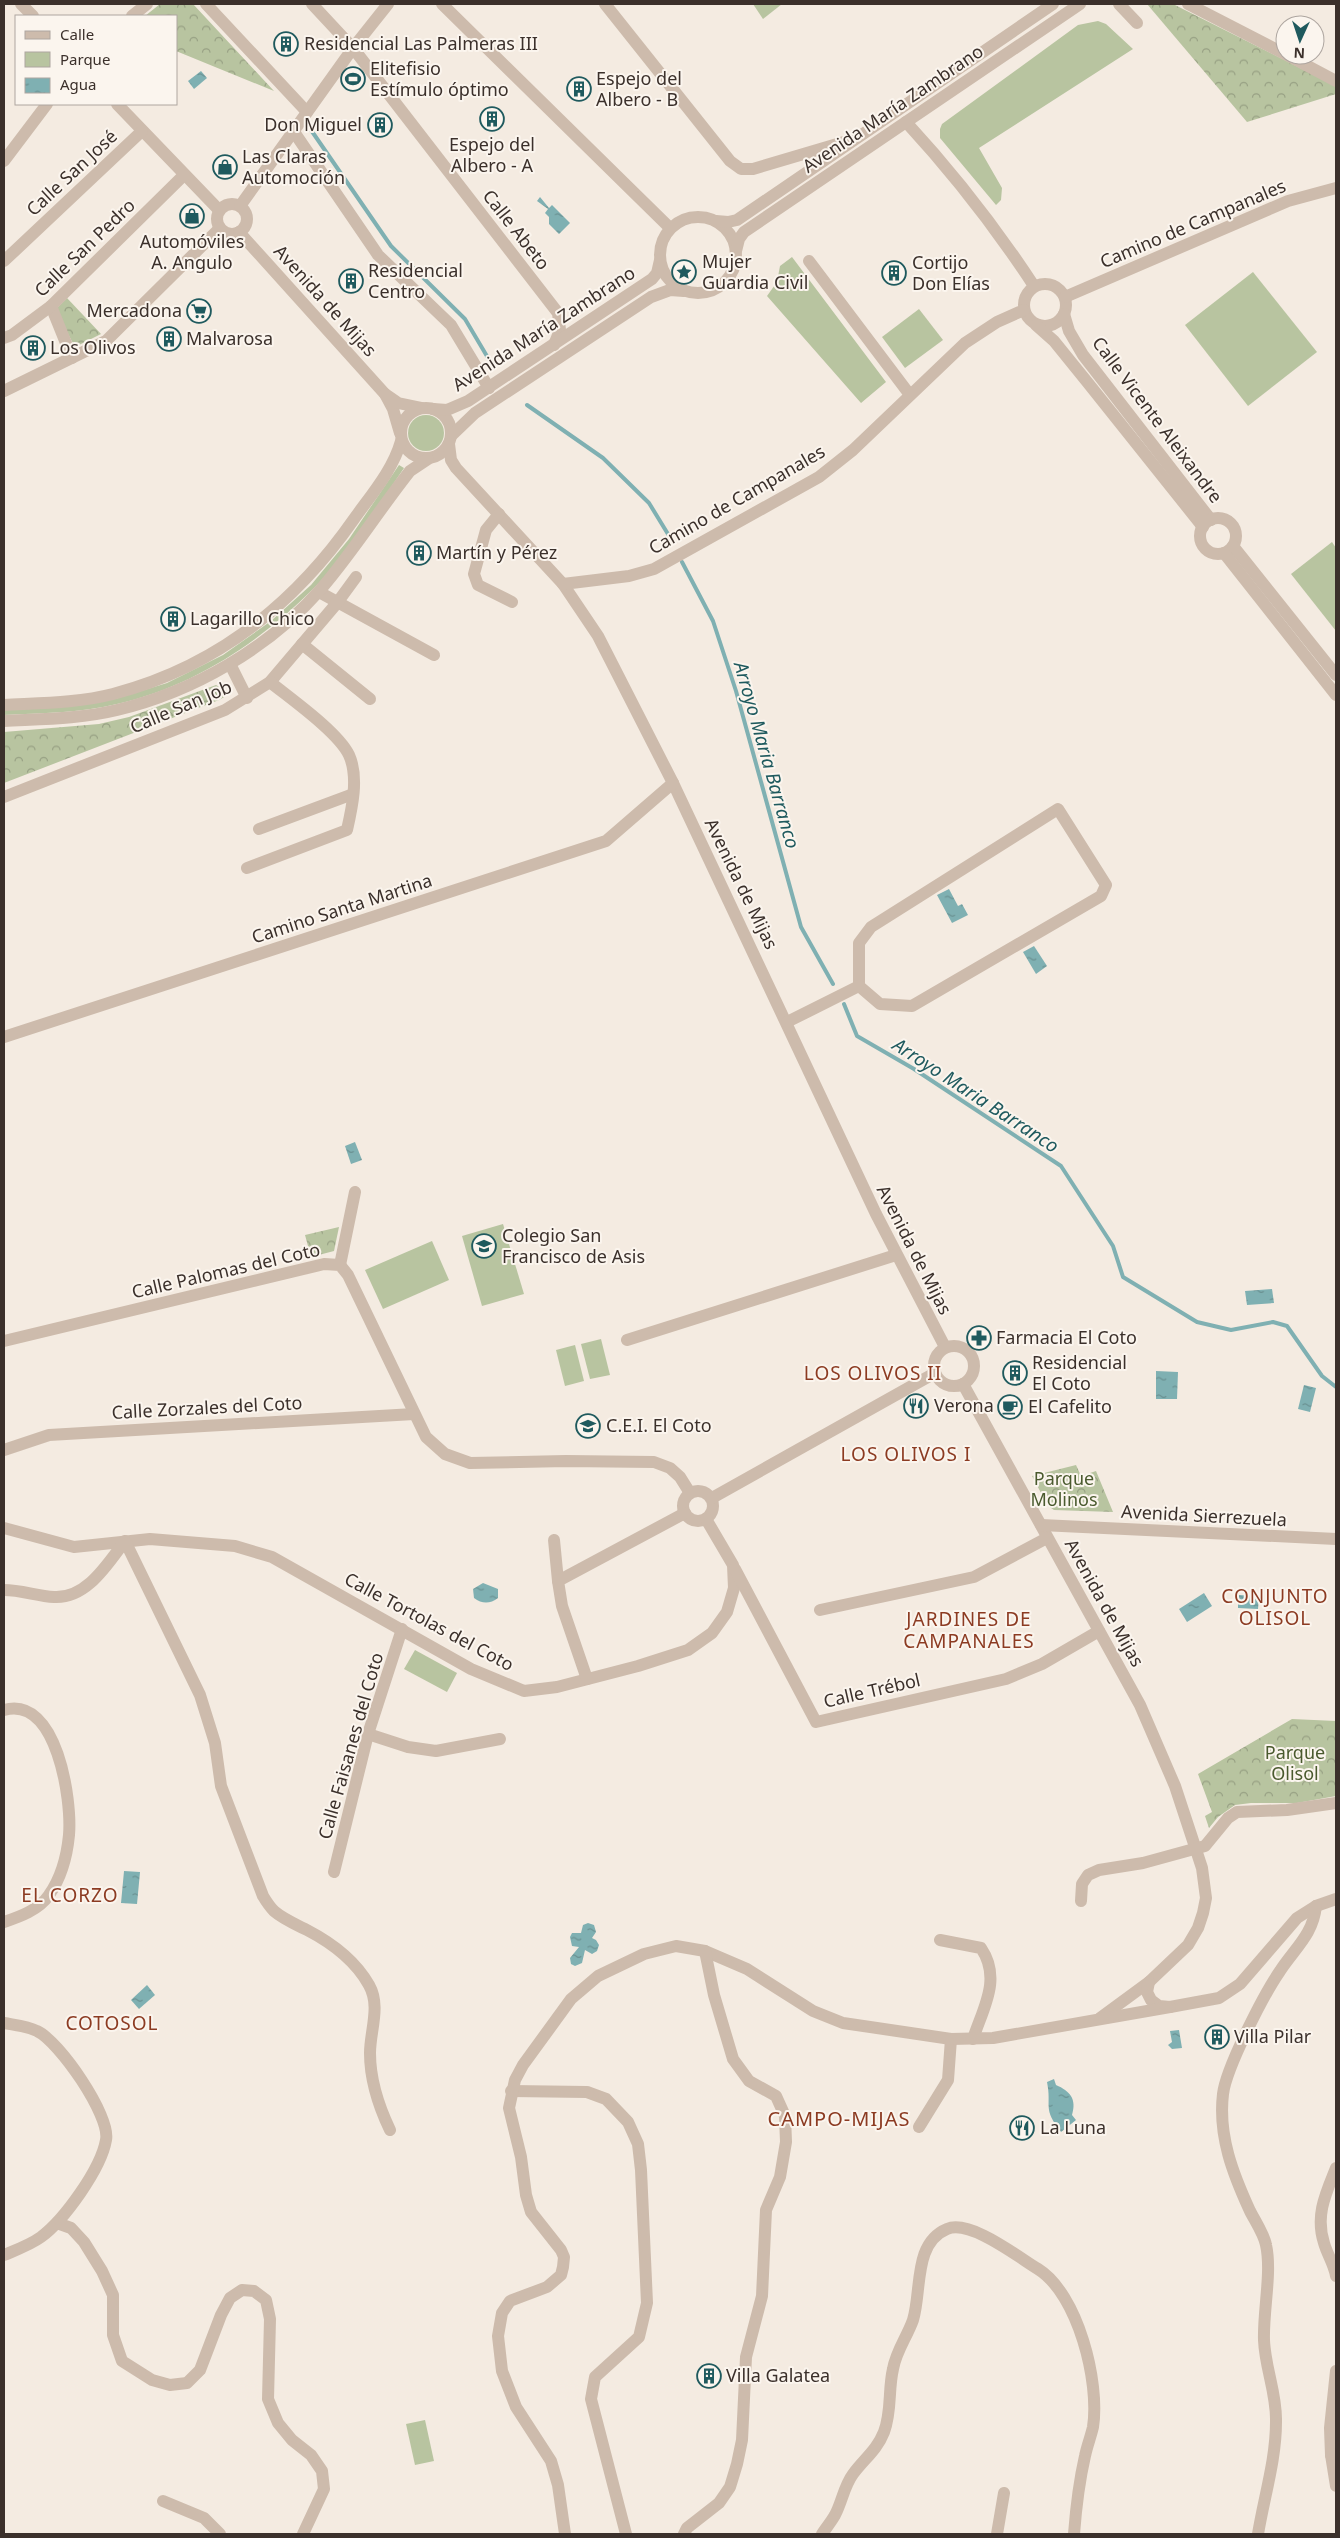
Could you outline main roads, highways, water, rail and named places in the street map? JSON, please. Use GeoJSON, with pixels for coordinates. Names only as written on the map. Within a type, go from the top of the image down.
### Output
{"type":"FeatureCollection","features":[{"type":"Feature","properties":{"kind":"water"},"geometry":{"type":"Polygon","coordinates":[[[201,71],[207,78],[194,89],[188,81],[201,71]]]}},
{"type":"Feature","properties":{"kind":"water"},"geometry":{"type":"Polygon","coordinates":[[[540,197],[549,208],[552,205],[570,223],[559,234],[549,224],[549,217],[545,213],[548,209],[537,201],[540,197]]]}},
{"type":"Feature","properties":{"kind":"water"},"geometry":{"type":"Polygon","coordinates":[[[949,889],[958,906],[962,904],[968,915],[952,923],[937,895],[949,889]]]}},
{"type":"Feature","properties":{"kind":"water"},"geometry":{"type":"Polygon","coordinates":[[[1034,946],[1047,966],[1036,974],[1023,952],[1034,946]]]}},
{"type":"Feature","properties":{"kind":"water"},"geometry":{"type":"Polygon","coordinates":[[[355,1142],[362,1160],[351,1164],[345,1146],[355,1142]]]}},
{"type":"Feature","properties":{"kind":"water"},"geometry":{"type":"Polygon","coordinates":[[[1272,1289],[1274,1303],[1247,1305],[1245,1291],[1272,1289]]]}},
{"type":"Feature","properties":{"kind":"water"},"geometry":{"type":"Polygon","coordinates":[[[1156,1371],[1178,1372],[1177,1399],[1156,1399],[1156,1371]]]}},
{"type":"Feature","properties":{"kind":"water"},"geometry":{"type":"Polygon","coordinates":[[[1304,1385],[1316,1388],[1310,1412],[1298,1409],[1304,1385]]]}},
{"type":"Feature","properties":{"kind":"water"},"geometry":{"type":"Polygon","coordinates":[[[483,1583],[498,1589],[498,1598],[486,1602],[474,1598],[473,1589],[483,1583]]]}},
{"type":"Feature","properties":{"kind":"water"},"geometry":{"type":"Polygon","coordinates":[[[1204,1593],[1212,1606],[1187,1622],[1179,1609],[1204,1593]]]}},
{"type":"Feature","properties":{"kind":"water"},"geometry":{"type":"Polygon","coordinates":[[[1238,1595],[1259,1596],[1258,1609],[1238,1608],[1238,1595]]]}},
{"type":"Feature","properties":{"kind":"water"},"geometry":{"type":"Polygon","coordinates":[[[124,1871],[140,1872],[137,1904],[121,1903],[124,1871]]]}},
{"type":"Feature","properties":{"kind":"water"},"geometry":{"type":"Polygon","coordinates":[[[588,1923],[594,1925],[596,1932],[592,1938],[599,1945],[597,1951],[592,1954],[585,1950],[582,1963],[575,1966],[571,1964],[570,1958],[579,1947],[572,1946],[570,1937],[572,1933],[581,1933],[583,1925],[588,1923]]]}},
{"type":"Feature","properties":{"kind":"water"},"geometry":{"type":"Polygon","coordinates":[[[147,1985],[155,1995],[139,2009],[131,2000],[147,1985]]]}},
{"type":"Feature","properties":{"kind":"water"},"geometry":{"type":"Polygon","coordinates":[[[1179,2030],[1182,2048],[1172,2049],[1168,2045],[1172,2042],[1170,2031],[1179,2030]]]}},
{"type":"Feature","properties":{"kind":"water"},"geometry":{"type":"Polygon","coordinates":[[[1054,2079],[1056,2085],[1069,2093],[1074,2104],[1072,2115],[1076,2120],[1061,2132],[1052,2118],[1049,2107],[1047,2082],[1054,2079]]]}},
{"type":"Feature","properties":{"kind":"waterway","name":"Arroyo Maria Barranco"},"geometry":{"type":"LineString","coordinates":[[311,130],[391,246],[465,319],[491,363]]}},
{"type":"Feature","properties":{"kind":"waterway","name":"Arroyo Maria Barranco"},"geometry":{"type":"LineString","coordinates":[[527,405],[603,458],[649,503],[671,539]]}},
{"type":"Feature","properties":{"kind":"waterway","name":"Arroyo Maria Barranco"},"geometry":{"type":"LineString","coordinates":[[682,562],[713,621],[736,691],[801,927],[833,984]]}},
{"type":"Feature","properties":{"kind":"waterway","name":"Arroyo Maria Barranco"},"geometry":{"type":"LineString","coordinates":[[844,1004],[857,1036],[914,1069],[1061,1166],[1113,1246],[1123,1277],[1197,1322],[1231,1330],[1273,1322],[1287,1326],[1322,1376],[1336,1387]]}},
{"type":"Feature","properties":{"kind":"place","name":"Residencial Las Palmeras III"},"geometry":{"type":"Point","coordinates":[286,44]}},
{"type":"Feature","properties":{"kind":"place","name":"Elitefisio Estímulo óptimo"},"geometry":{"type":"Point","coordinates":[353,79]}},
{"type":"Feature","properties":{"kind":"place","name":"Espejo del Albero - B"},"geometry":{"type":"Point","coordinates":[579,89]}},
{"type":"Feature","properties":{"kind":"place","name":"Espejo del Albero - A"},"geometry":{"type":"Point","coordinates":[492,119]}},
{"type":"Feature","properties":{"kind":"place","name":"Don Miguel"},"geometry":{"type":"Point","coordinates":[380,125]}},
{"type":"Feature","properties":{"kind":"place","name":"Las Claras Automoción"},"geometry":{"type":"Point","coordinates":[225,167]}},
{"type":"Feature","properties":{"kind":"place","name":"Automóviles A. Angulo"},"geometry":{"type":"Point","coordinates":[192,216]}},
{"type":"Feature","properties":{"kind":"place","name":"Mujer Guardia Civil"},"geometry":{"type":"Point","coordinates":[684,272]}},
{"type":"Feature","properties":{"kind":"place","name":"Cortijo Don Elías"},"geometry":{"type":"Point","coordinates":[894,273]}},
{"type":"Feature","properties":{"kind":"place","name":"Residencial Centro"},"geometry":{"type":"Point","coordinates":[351,281]}},
{"type":"Feature","properties":{"kind":"place","name":"Mercadona"},"geometry":{"type":"Point","coordinates":[199,311]}},
{"type":"Feature","properties":{"kind":"place","name":"Malvarosa"},"geometry":{"type":"Point","coordinates":[169,339]}},
{"type":"Feature","properties":{"kind":"place","name":"Los Olivos"},"geometry":{"type":"Point","coordinates":[33,348]}},
{"type":"Feature","properties":{"kind":"place","name":"Martín y Pérez"},"geometry":{"type":"Point","coordinates":[419,553]}},
{"type":"Feature","properties":{"kind":"place","name":"Lagarillo Chico"},"geometry":{"type":"Point","coordinates":[173,619]}},
{"type":"Feature","properties":{"kind":"place","name":"Colegio San Francisco de Asis"},"geometry":{"type":"Point","coordinates":[484,1246]}},
{"type":"Feature","properties":{"kind":"place","name":"Farmacia El Coto"},"geometry":{"type":"Point","coordinates":[979,1338]}},
{"type":"Feature","properties":{"kind":"place","name":"Residencial El Coto"},"geometry":{"type":"Point","coordinates":[1015,1373]}},
{"type":"Feature","properties":{"kind":"place","name":"Verona"},"geometry":{"type":"Point","coordinates":[916,1406]}},
{"type":"Feature","properties":{"kind":"place","name":"El Cafelito"},"geometry":{"type":"Point","coordinates":[1010,1407]}},
{"type":"Feature","properties":{"kind":"place","name":"C.E.I. El Coto"},"geometry":{"type":"Point","coordinates":[588,1426]}},
{"type":"Feature","properties":{"kind":"place","name":"Villa Pilar"},"geometry":{"type":"Point","coordinates":[1217,2037]}},
{"type":"Feature","properties":{"kind":"place","name":"La Luna"},"geometry":{"type":"Point","coordinates":[1022,2128]}},
{"type":"Feature","properties":{"kind":"place","name":"Villa Galatea"},"geometry":{"type":"Point","coordinates":[709,2376]}},
{"type":"Feature","properties":{"kind":"district","name":"LOS OLIVOS II"},"geometry":{"type":"Point","coordinates":[873,1373]}},
{"type":"Feature","properties":{"kind":"district","name":"LOS OLIVOS I"},"geometry":{"type":"Point","coordinates":[906,1454]}},
{"type":"Feature","properties":{"kind":"district","name":"CONJUNTO OLISOL"},"geometry":{"type":"Point","coordinates":[1275,1607]}},
{"type":"Feature","properties":{"kind":"district","name":"JARDINES DE CAMPANALES"},"geometry":{"type":"Point","coordinates":[969,1630]}},
{"type":"Feature","properties":{"kind":"district","name":"EL CORZO"},"geometry":{"type":"Point","coordinates":[70,1895]}},
{"type":"Feature","properties":{"kind":"district","name":"COTOSOL"},"geometry":{"type":"Point","coordinates":[112,2023]}},
{"type":"Feature","properties":{"kind":"district","name":"CAMPO-MIJAS"},"geometry":{"type":"Point","coordinates":[839,2119]}},
{"type":"Feature","properties":{"kind":"park label","name":"Parque Molinos"},"geometry":{"type":"Point","coordinates":[1064,1489]}},
{"type":"Feature","properties":{"kind":"park label","name":"Parque Olisol"},"geometry":{"type":"Point","coordinates":[1295,1764]}}]}
